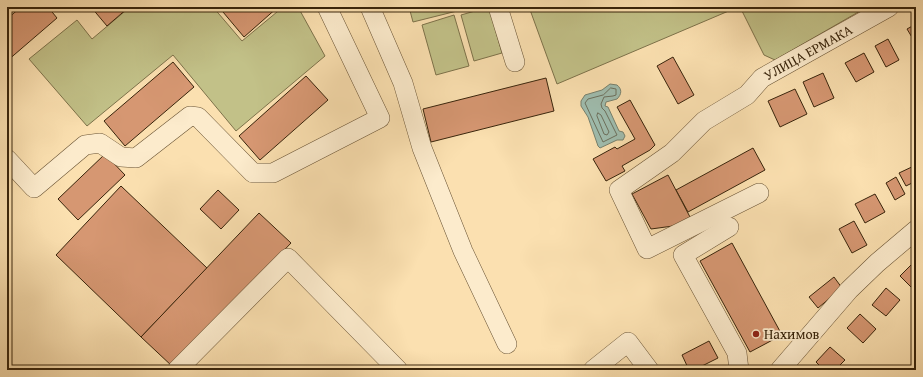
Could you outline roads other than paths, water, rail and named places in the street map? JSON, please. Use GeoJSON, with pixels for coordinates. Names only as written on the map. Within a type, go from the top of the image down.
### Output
{"type":"FeatureCollection","features":[{"type":"Feature","properties":{"kind":"street"},"geometry":{"type":"LineString","coordinates":[[7,159],[34,188],[85,145],[100,143],[121,157],[136,158],[190,116],[198,117],[252,173],[273,173],[380,118],[327,7]]}},
{"type":"Feature","properties":{"kind":"street"},"geometry":{"type":"LineString","coordinates":[[370,7],[403,82],[422,148],[463,251],[507,344]]}},
{"type":"Feature","properties":{"kind":"street"},"geometry":{"type":"LineString","coordinates":[[498,7],[515,62]]}},
{"type":"Feature","properties":{"kind":"street","name":"УЛИЦА ЕРМАКА"},"geometry":{"type":"LineString","coordinates":[[758,193],[647,249],[618,190],[672,153],[704,121],[747,95],[762,78],[889,7]]}},
{"type":"Feature","properties":{"kind":"street"},"geometry":{"type":"LineString","coordinates":[[729,227],[683,256],[737,353],[739,370]]}},
{"type":"Feature","properties":{"kind":"street"},"geometry":{"type":"LineString","coordinates":[[780,370],[849,290],[877,263],[916,230]]}},
{"type":"Feature","properties":{"kind":"street"},"geometry":{"type":"LineString","coordinates":[[177,370],[288,258],[398,370]]}},
{"type":"Feature","properties":{"kind":"street"},"geometry":{"type":"LineString","coordinates":[[593,370],[628,342],[649,370]]}},
{"type":"Feature","properties":{"kind":"water"},"geometry":{"type":"Polygon","coordinates":[[[610,84],[617,85],[621,90],[621,93],[617,99],[606,102],[605,106],[608,107],[619,131],[623,132],[625,136],[623,140],[617,140],[600,148],[588,117],[581,106],[581,101],[585,95],[602,90],[610,84]]]}},
{"type":"Feature","properties":{"kind":"place","name":"Нахимов"},"geometry":{"type":"Point","coordinates":[756,334]}}]}
